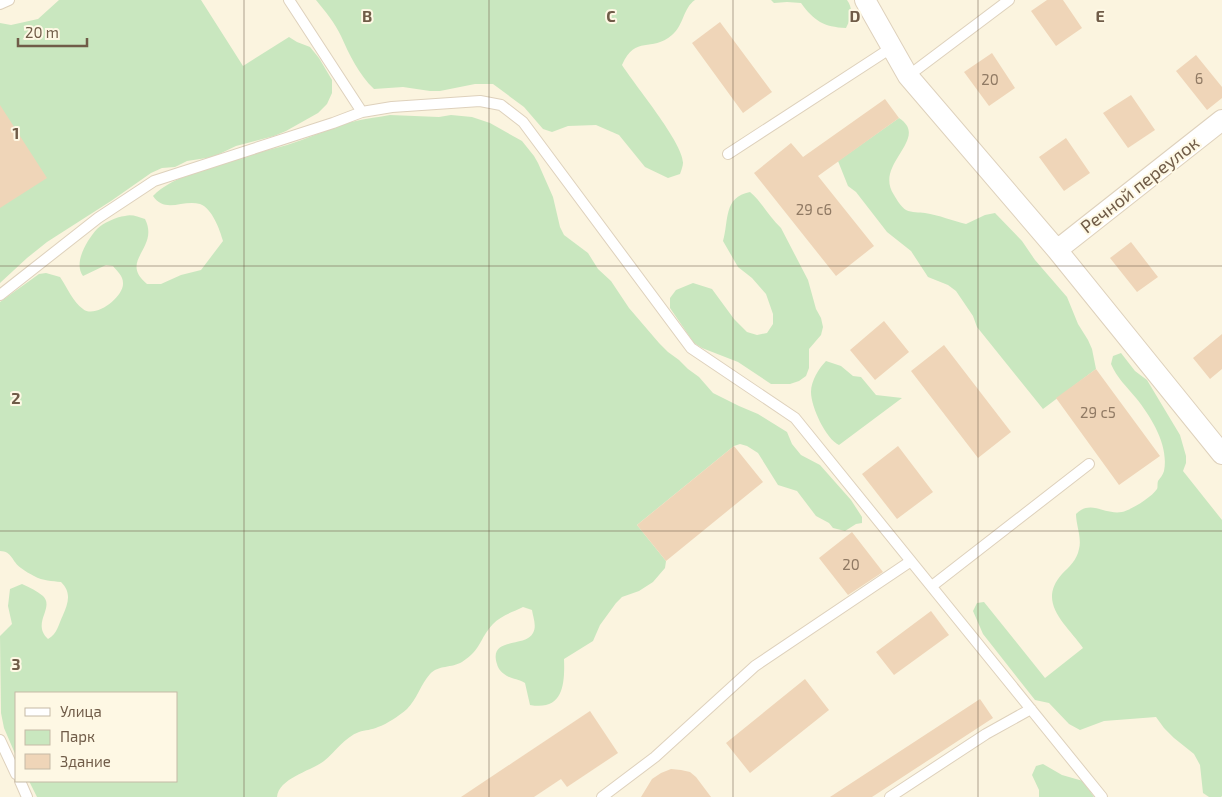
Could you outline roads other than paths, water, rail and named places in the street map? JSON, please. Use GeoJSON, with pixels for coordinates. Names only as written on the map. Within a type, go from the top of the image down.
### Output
{"type":"FeatureCollection","features":[{"type":"Feature","properties":{"kind":"street"},"geometry":{"type":"LineString","coordinates":[[865,0],[908,76],[1057,250],[1222,454]]}},
{"type":"Feature","properties":{"kind":"street","name":"Речной переулок"},"geometry":{"type":"LineString","coordinates":[[1057,250],[1222,120]]}},
{"type":"Feature","properties":{"kind":"lane"},"geometry":{"type":"LineString","coordinates":[[0,4],[9,0]]}},
{"type":"Feature","properties":{"kind":"lane"},"geometry":{"type":"LineString","coordinates":[[289,0],[362,112]]}},
{"type":"Feature","properties":{"kind":"lane"},"geometry":{"type":"LineString","coordinates":[[908,76],[1009,0]]}},
{"type":"Feature","properties":{"kind":"lane"},"geometry":{"type":"LineString","coordinates":[[728,154],[891,48]]}},
{"type":"Feature","properties":{"kind":"lane"},"geometry":{"type":"LineString","coordinates":[[0,295],[98,218],[154,181],[362,112],[392,107],[480,101],[501,105],[523,122],[691,348],[795,418],[1102,797]]}},
{"type":"Feature","properties":{"kind":"lane"},"geometry":{"type":"LineString","coordinates":[[932,586],[1088,464]]}},
{"type":"Feature","properties":{"kind":"lane"},"geometry":{"type":"LineString","coordinates":[[602,797],[655,757],[755,666],[911,561]]}},
{"type":"Feature","properties":{"kind":"lane"},"geometry":{"type":"LineString","coordinates":[[890,797],[986,734],[1032,709]]}},
{"type":"Feature","properties":{"kind":"lane"},"geometry":{"type":"LineString","coordinates":[[0,740],[15,772]]}},
{"type":"Feature","properties":{"kind":"lane"},"geometry":{"type":"LineString","coordinates":[[20,782],[27,797]]}}]}
